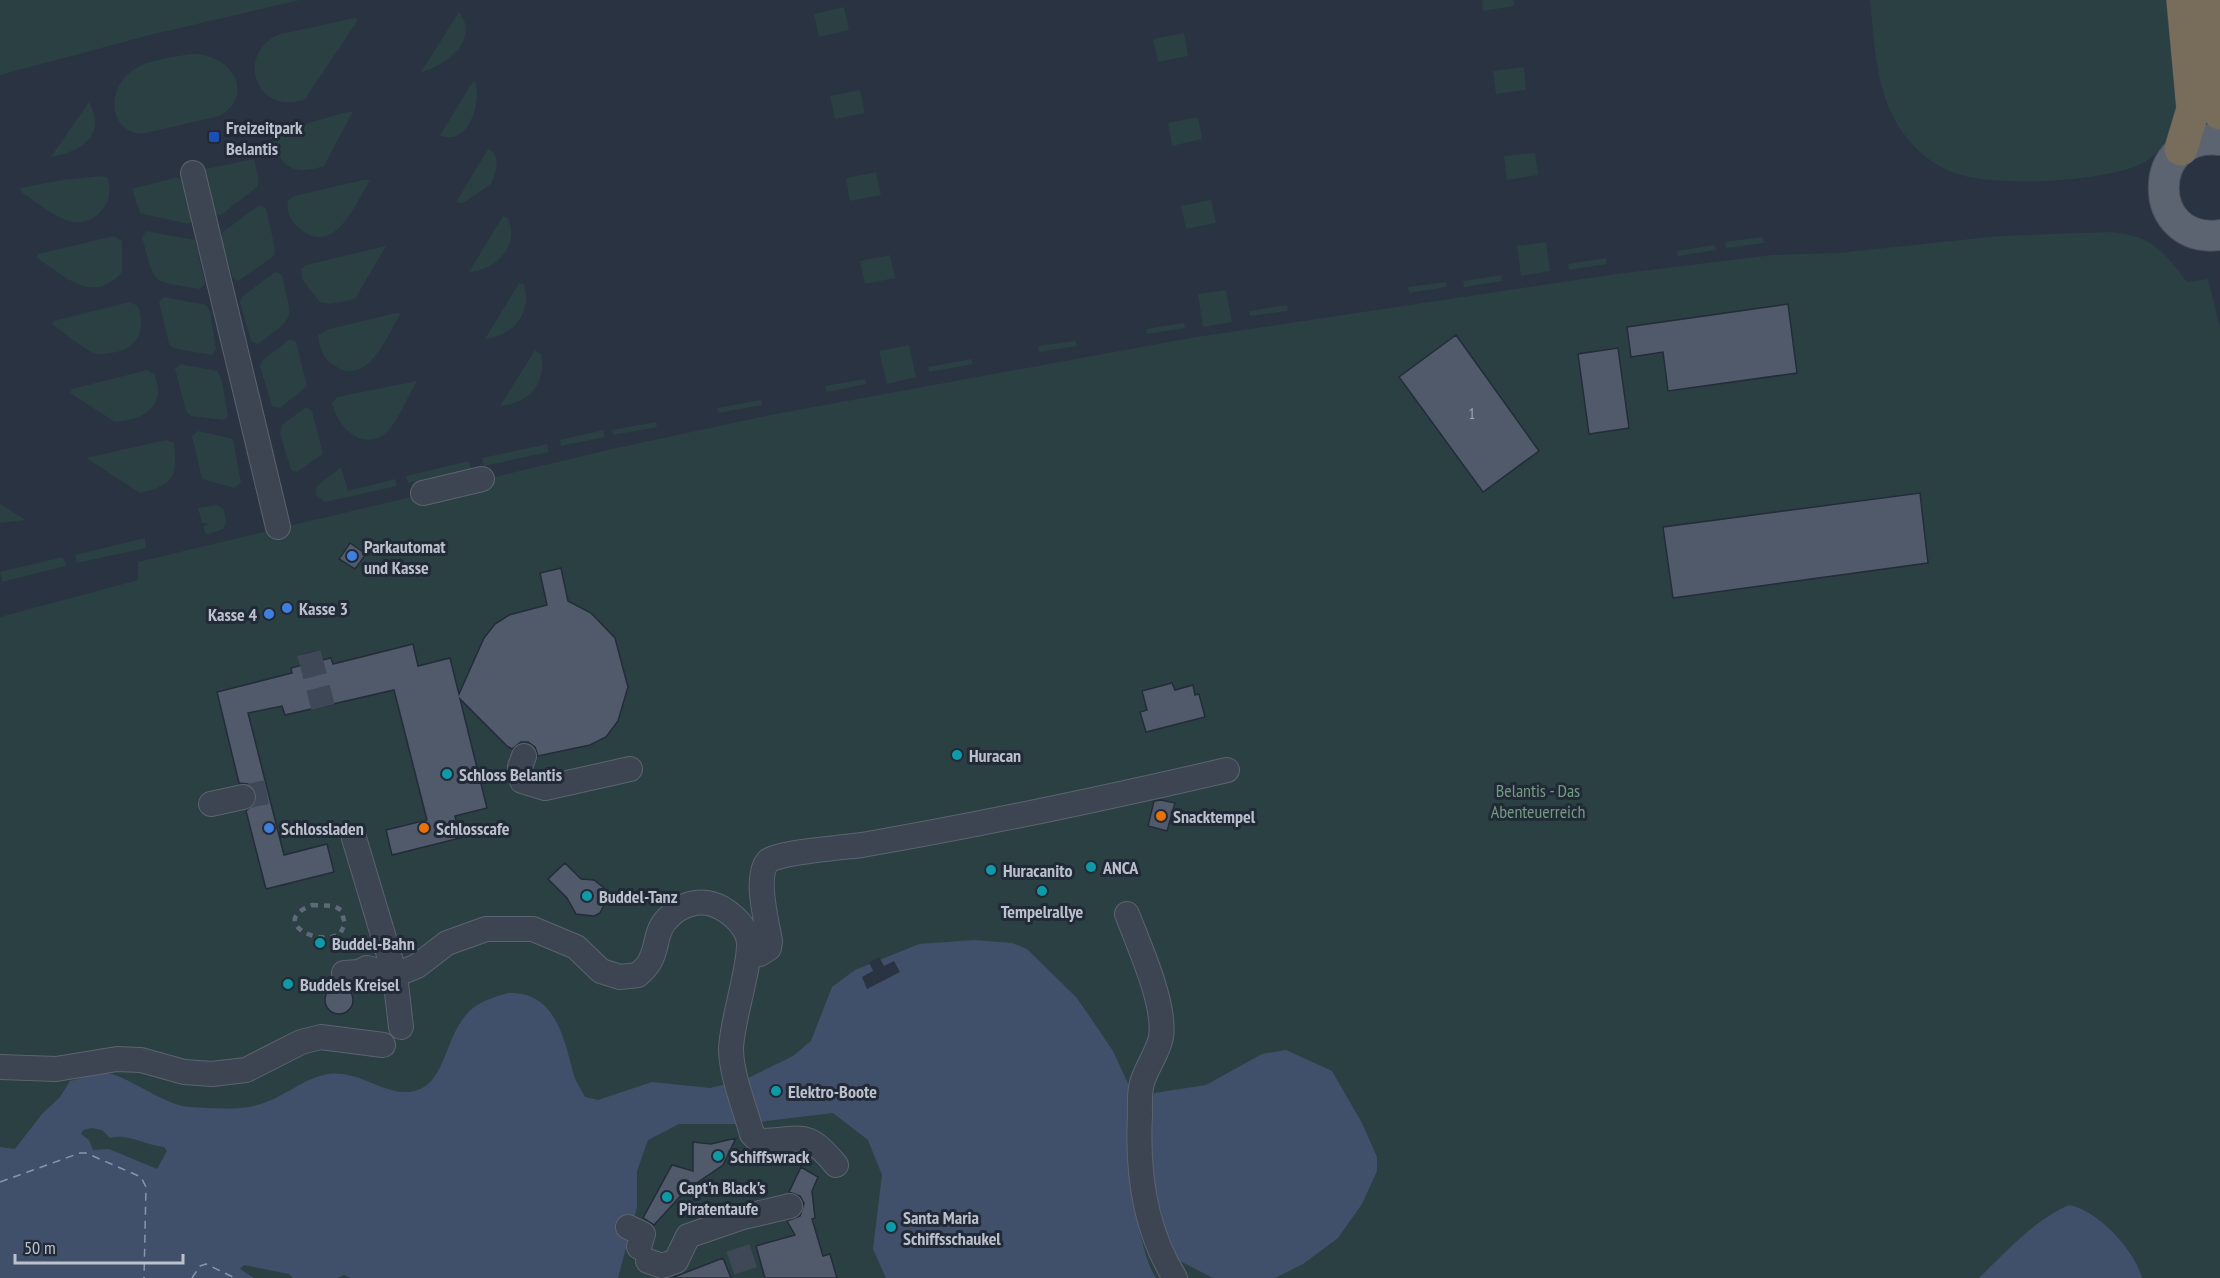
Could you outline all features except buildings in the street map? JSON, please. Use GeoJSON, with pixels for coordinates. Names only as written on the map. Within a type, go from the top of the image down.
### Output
{"type":"FeatureCollection","features":[{"type":"Feature","properties":{"kind":"highway"},"geometry":{"type":"LineString","coordinates":[[2181,149],[2193,109],[2183,0]]}},
{"type":"Feature","properties":{"kind":"highway"},"geometry":{"type":"LineString","coordinates":[[2209,0],[2220,113]]}},
{"type":"Feature","properties":{"kind":"main road"},"geometry":{"type":"LineString","coordinates":[[2220,140],[2199,140],[2181,149],[2166,169],[2163,184],[2164,197],[2171,215],[2185,229],[2195,233],[2220,235]]}},
{"type":"Feature","properties":{"kind":"street"},"geometry":{"type":"LineString","coordinates":[[193,173],[278,527]]}},
{"type":"Feature","properties":{"kind":"street"},"geometry":{"type":"LineString","coordinates":[[423,492],[482,479]]}},
{"type":"Feature","properties":{"kind":"street"},"geometry":{"type":"LineString","coordinates":[[524,756],[520,767],[522,780],[545,788],[630,769]]}},
{"type":"Feature","properties":{"kind":"street"},"geometry":{"type":"LineString","coordinates":[[748,956],[760,954],[769,948],[770,941],[762,889],[763,873],[768,861],[778,855],[817,852],[911,836],[1227,770]]}},
{"type":"Feature","properties":{"kind":"street"},"geometry":{"type":"LineString","coordinates":[[211,804],[243,797]]}},
{"type":"Feature","properties":{"kind":"street"},"geometry":{"type":"LineString","coordinates":[[354,838],[395,975],[401,1027]]}},
{"type":"Feature","properties":{"kind":"street"},"geometry":{"type":"LineString","coordinates":[[344,973],[367,968],[395,975],[417,966],[447,943],[486,929],[533,928],[576,947],[601,970],[620,978],[638,975],[651,960],[654,941],[661,926],[671,914],[685,906],[703,901],[721,907],[737,921],[748,937],[748,956],[734,1018],[731,1052],[736,1080],[752,1134],[759,1141],[807,1138],[820,1145],[836,1165]]}},
{"type":"Feature","properties":{"kind":"street"},"geometry":{"type":"LineString","coordinates":[[1127,914],[1157,996],[1161,1036],[1142,1084],[1138,1140],[1141,1168],[1146,1205],[1162,1259],[1175,1278]]}},
{"type":"Feature","properties":{"kind":"street"},"geometry":{"type":"LineString","coordinates":[[0,1067],[56,1069],[117,1059],[141,1060],[184,1072],[212,1074],[246,1070],[301,1042],[321,1029],[384,1045]]}},
{"type":"Feature","properties":{"kind":"street"},"geometry":{"type":"LineString","coordinates":[[640,1243],[662,1266],[676,1260],[688,1236],[743,1217],[790,1206]]}},
{"type":"Feature","properties":{"kind":"green space"},"geometry":{"type":"Polygon","coordinates":[[[0,0],[300,0],[154,34],[0,75],[0,0]]]}},
{"type":"Feature","properties":{"kind":"green space"},"geometry":{"type":"Polygon","coordinates":[[[1482,0],[1513,0],[1514,6],[1483,11],[1482,0]]]}},
{"type":"Feature","properties":{"kind":"green space"},"geometry":{"type":"Polygon","coordinates":[[[1870,0],[2171,0],[2177,90],[2173,125],[2167,139],[2156,153],[2141,164],[2076,179],[1995,180],[1972,178],[1948,171],[1917,149],[1901,130],[1891,113],[1879,77],[1870,0]]]}},
{"type":"Feature","properties":{"kind":"green space"},"geometry":{"type":"Polygon","coordinates":[[[844,7],[849,30],[819,37],[814,14],[844,7]]]}},
{"type":"Feature","properties":{"kind":"green space"},"geometry":{"type":"Polygon","coordinates":[[[459,12],[465,22],[466,32],[463,42],[449,58],[421,72],[459,12]]]}},
{"type":"Feature","properties":{"kind":"green space"},"geometry":{"type":"Polygon","coordinates":[[[354,18],[358,20],[305,99],[289,102],[275,100],[265,93],[258,82],[255,70],[256,57],[264,45],[277,35],[354,18]]]}},
{"type":"Feature","properties":{"kind":"green space"},"geometry":{"type":"Polygon","coordinates":[[[1184,33],[1188,56],[1158,62],[1153,39],[1184,33]]]}},
{"type":"Feature","properties":{"kind":"green space"},"geometry":{"type":"Polygon","coordinates":[[[192,54],[206,55],[218,60],[234,76],[237,96],[231,107],[220,116],[141,134],[121,125],[114,106],[115,96],[125,77],[147,63],[192,54]]]}},
{"type":"Feature","properties":{"kind":"green space"},"geometry":{"type":"Polygon","coordinates":[[[1524,67],[1526,90],[1496,94],[1493,71],[1524,67]]]}},
{"type":"Feature","properties":{"kind":"green space"},"geometry":{"type":"Polygon","coordinates":[[[475,81],[477,100],[466,129],[459,135],[450,137],[440,135],[472,83],[475,81]]]}},
{"type":"Feature","properties":{"kind":"green space"},"geometry":{"type":"Polygon","coordinates":[[[860,90],[865,113],[835,119],[830,96],[860,90]]]}},
{"type":"Feature","properties":{"kind":"green space"},"geometry":{"type":"Polygon","coordinates":[[[89,102],[94,114],[93,133],[81,146],[62,155],[51,157],[89,102]]]}},
{"type":"Feature","properties":{"kind":"green space"},"geometry":{"type":"Polygon","coordinates":[[[353,111],[324,166],[306,170],[292,168],[281,159],[271,142],[299,127],[353,111]]]}},
{"type":"Feature","properties":{"kind":"green space"},"geometry":{"type":"Polygon","coordinates":[[[1198,117],[1202,139],[1172,146],[1168,123],[1198,117]]]}},
{"type":"Feature","properties":{"kind":"green space"},"geometry":{"type":"Polygon","coordinates":[[[488,149],[495,155],[496,160],[496,170],[491,184],[463,203],[456,202],[488,149]]]}},
{"type":"Feature","properties":{"kind":"green space"},"geometry":{"type":"Polygon","coordinates":[[[1535,153],[1538,175],[1507,180],[1504,156],[1535,153]]]}},
{"type":"Feature","properties":{"kind":"green space"},"geometry":{"type":"Polygon","coordinates":[[[254,159],[259,181],[257,187],[221,215],[214,214],[205,169],[254,159]]]}},
{"type":"Feature","properties":{"kind":"green space"},"geometry":{"type":"Polygon","coordinates":[[[876,172],[881,195],[850,201],[846,178],[876,172]]]}},
{"type":"Feature","properties":{"kind":"green space"},"geometry":{"type":"Polygon","coordinates":[[[107,177],[109,196],[100,212],[85,222],[66,220],[48,211],[21,192],[20,188],[62,180],[107,177]]]}},
{"type":"Feature","properties":{"kind":"green space"},"geometry":{"type":"Polygon","coordinates":[[[177,177],[183,181],[193,221],[188,224],[140,213],[132,189],[177,177]]]}},
{"type":"Feature","properties":{"kind":"green space"},"geometry":{"type":"Polygon","coordinates":[[[370,180],[350,214],[334,232],[324,237],[312,236],[300,229],[290,216],[288,201],[294,196],[370,180]]]}},
{"type":"Feature","properties":{"kind":"green space"},"geometry":{"type":"Polygon","coordinates":[[[1211,200],[1216,223],[1186,229],[1181,206],[1211,200]]]}},
{"type":"Feature","properties":{"kind":"green space"},"geometry":{"type":"Polygon","coordinates":[[[259,205],[266,208],[275,249],[274,256],[238,281],[233,278],[221,238],[223,232],[259,205]]]}},
{"type":"Feature","properties":{"kind":"green space"},"geometry":{"type":"Polygon","coordinates":[[[503,216],[508,218],[511,228],[508,247],[503,255],[488,267],[469,272],[503,216]]]}},
{"type":"Feature","properties":{"kind":"green space"},"geometry":{"type":"Polygon","coordinates":[[[146,231],[195,240],[205,284],[199,289],[163,282],[157,278],[150,265],[142,237],[146,231]]]}},
{"type":"Feature","properties":{"kind":"green space","name":"Belantis - Das Abenteuerreich"},"geometry":{"type":"Polygon","coordinates":[[[2111,232],[2137,237],[2155,246],[2187,282],[2208,279],[2220,328],[2220,1278],[0,1278],[0,617],[138,580],[138,562],[612,449],[770,415],[1190,338],[1616,274],[1773,255],[1838,253],[1999,236],[2111,232]]]}},
{"type":"Feature","properties":{"kind":"green space"},"geometry":{"type":"Polygon","coordinates":[[[114,236],[122,241],[122,272],[111,282],[100,287],[89,287],[68,279],[37,258],[38,254],[114,236]]]}},
{"type":"Feature","properties":{"kind":"green space"},"geometry":{"type":"Polygon","coordinates":[[[1763,237],[1764,243],[1726,248],[1725,242],[1763,237]]]}},
{"type":"Feature","properties":{"kind":"green space"},"geometry":{"type":"Polygon","coordinates":[[[1546,242],[1550,271],[1521,276],[1517,246],[1546,242]]]}},
{"type":"Feature","properties":{"kind":"green space"},"geometry":{"type":"Polygon","coordinates":[[[1715,245],[1716,250],[1678,256],[1677,251],[1715,245]]]}},
{"type":"Feature","properties":{"kind":"green space"},"geometry":{"type":"Polygon","coordinates":[[[386,246],[355,299],[331,304],[320,302],[302,279],[301,269],[306,265],[386,246]]]}},
{"type":"Feature","properties":{"kind":"green space"},"geometry":{"type":"Polygon","coordinates":[[[890,255],[895,278],[865,284],[860,261],[890,255]]]}},
{"type":"Feature","properties":{"kind":"green space"},"geometry":{"type":"Polygon","coordinates":[[[1606,258],[1607,264],[1569,270],[1568,264],[1606,258]]]}},
{"type":"Feature","properties":{"kind":"green space"},"geometry":{"type":"Polygon","coordinates":[[[275,272],[282,275],[288,302],[288,316],[280,328],[258,344],[251,341],[240,302],[243,296],[275,272]]]}},
{"type":"Feature","properties":{"kind":"green space"},"geometry":{"type":"Polygon","coordinates":[[[1501,275],[1502,281],[1464,287],[1463,281],[1501,275]]]}},
{"type":"Feature","properties":{"kind":"green space"},"geometry":{"type":"Polygon","coordinates":[[[1446,282],[1447,287],[1409,293],[1408,287],[1446,282]]]}},
{"type":"Feature","properties":{"kind":"green space"},"geometry":{"type":"Polygon","coordinates":[[[519,283],[524,284],[526,295],[523,313],[512,328],[495,337],[485,339],[519,283]]]}},
{"type":"Feature","properties":{"kind":"green space"},"geometry":{"type":"Polygon","coordinates":[[[1226,290],[1232,322],[1203,327],[1198,294],[1226,290]]]}},
{"type":"Feature","properties":{"kind":"green space"},"geometry":{"type":"Polygon","coordinates":[[[164,297],[206,305],[210,311],[216,350],[211,355],[173,348],[169,344],[159,302],[164,297]]]}},
{"type":"Feature","properties":{"kind":"green space"},"geometry":{"type":"Polygon","coordinates":[[[130,302],[138,306],[140,331],[133,344],[119,351],[101,354],[91,352],[52,324],[54,321],[130,302]]]}},
{"type":"Feature","properties":{"kind":"green space"},"geometry":{"type":"Polygon","coordinates":[[[1287,305],[1288,311],[1250,316],[1249,311],[1287,305]]]}},
{"type":"Feature","properties":{"kind":"green space"},"geometry":{"type":"Polygon","coordinates":[[[401,313],[383,345],[367,365],[357,370],[347,371],[335,366],[322,353],[318,335],[329,329],[401,313]]]}},
{"type":"Feature","properties":{"kind":"green space"},"geometry":{"type":"Polygon","coordinates":[[[1184,323],[1185,328],[1147,334],[1146,329],[1184,323]]]}},
{"type":"Feature","properties":{"kind":"green space"},"geometry":{"type":"Polygon","coordinates":[[[290,339],[296,342],[307,386],[280,408],[272,406],[260,366],[263,360],[290,339]]]}},
{"type":"Feature","properties":{"kind":"green space"},"geometry":{"type":"Polygon","coordinates":[[[1076,341],[1077,346],[1039,352],[1038,346],[1076,341]]]}},
{"type":"Feature","properties":{"kind":"green space"},"geometry":{"type":"Polygon","coordinates":[[[909,345],[916,377],[887,384],[879,351],[909,345]]]}},
{"type":"Feature","properties":{"kind":"green space"},"geometry":{"type":"Polygon","coordinates":[[[535,350],[541,354],[542,365],[534,390],[519,401],[500,406],[535,350]]]}},
{"type":"Feature","properties":{"kind":"green space"},"geometry":{"type":"Polygon","coordinates":[[[972,359],[973,364],[929,372],[928,367],[972,359]]]}},
{"type":"Feature","properties":{"kind":"green space"},"geometry":{"type":"Polygon","coordinates":[[[180,364],[217,371],[221,377],[228,416],[224,420],[191,416],[186,411],[175,369],[180,364]]]}},
{"type":"Feature","properties":{"kind":"green space"},"geometry":{"type":"Polygon","coordinates":[[[147,370],[154,374],[157,385],[158,395],[155,403],[143,415],[125,421],[115,422],[70,393],[72,389],[147,370]]]}},
{"type":"Feature","properties":{"kind":"green space"},"geometry":{"type":"Polygon","coordinates":[[[865,379],[866,384],[827,392],[825,386],[865,379]]]}},
{"type":"Feature","properties":{"kind":"green space"},"geometry":{"type":"Polygon","coordinates":[[[417,381],[390,429],[377,438],[368,440],[352,434],[339,420],[332,403],[337,397],[417,381]]]}},
{"type":"Feature","properties":{"kind":"green space"},"geometry":{"type":"Polygon","coordinates":[[[761,400],[762,405],[718,413],[717,408],[761,400]]]}},
{"type":"Feature","properties":{"kind":"green space"},"geometry":{"type":"Polygon","coordinates":[[[306,407],[312,411],[323,454],[297,472],[291,470],[280,434],[282,425],[306,407]]]}},
{"type":"Feature","properties":{"kind":"green space"},"geometry":{"type":"Polygon","coordinates":[[[656,422],[657,427],[613,435],[612,430],[656,422]]]}},
{"type":"Feature","properties":{"kind":"green space"},"geometry":{"type":"Polygon","coordinates":[[[603,430],[605,437],[561,446],[560,440],[603,430]]]}},
{"type":"Feature","properties":{"kind":"green space"},"geometry":{"type":"Polygon","coordinates":[[[198,431],[233,439],[241,483],[234,488],[202,479],[192,436],[198,431]]]}},
{"type":"Feature","properties":{"kind":"green space"},"geometry":{"type":"Polygon","coordinates":[[[166,440],[174,443],[174,471],[167,482],[140,493],[86,458],[166,440]]]}},
{"type":"Feature","properties":{"kind":"green space"},"geometry":{"type":"Polygon","coordinates":[[[547,444],[549,452],[484,466],[482,458],[547,444]]]}},
{"type":"Feature","properties":{"kind":"green space"},"geometry":{"type":"Polygon","coordinates":[[[469,461],[471,469],[408,483],[406,476],[469,461]]]}},
{"type":"Feature","properties":{"kind":"green space"},"geometry":{"type":"Polygon","coordinates":[[[341,467],[348,491],[395,479],[397,486],[325,502],[316,495],[317,486],[341,467]]]}},
{"type":"Feature","properties":{"kind":"green space"},"geometry":{"type":"Polygon","coordinates":[[[0,504],[26,520],[0,523],[0,504]]]}},
{"type":"Feature","properties":{"kind":"green space"},"geometry":{"type":"Polygon","coordinates":[[[218,505],[224,510],[226,523],[223,529],[206,535],[203,526],[209,524],[202,523],[198,508],[218,505]]]}},
{"type":"Feature","properties":{"kind":"green space"},"geometry":{"type":"Polygon","coordinates":[[[145,538],[146,548],[77,563],[75,555],[145,538]]]}},
{"type":"Feature","properties":{"kind":"green space"},"geometry":{"type":"Polygon","coordinates":[[[63,557],[66,566],[2,582],[0,572],[63,557]]]}},
{"type":"Feature","properties":{"kind":"water"},"geometry":{"type":"Polygon","coordinates":[[[974,940],[1012,943],[1027,949],[1077,998],[1113,1051],[1130,1088],[1127,1125],[1131,1173],[1154,1093],[1206,1085],[1262,1054],[1286,1050],[1332,1071],[1362,1123],[1377,1157],[1377,1171],[1362,1204],[1338,1238],[1303,1264],[1275,1278],[1213,1278],[1176,1259],[1169,1246],[1157,1195],[1132,1201],[1145,1252],[1156,1278],[886,1278],[873,1249],[882,1175],[868,1140],[833,1113],[742,1124],[679,1124],[648,1140],[637,1171],[637,1207],[618,1278],[351,1278],[344,1275],[337,1278],[293,1278],[289,1274],[244,1265],[240,1269],[254,1278],[0,1278],[0,1147],[15,1149],[42,1114],[60,1097],[70,1081],[96,1074],[112,1074],[179,1105],[216,1108],[244,1108],[261,1104],[311,1079],[328,1074],[349,1075],[388,1089],[407,1092],[422,1088],[433,1079],[462,1020],[473,1008],[490,999],[512,993],[527,995],[539,1001],[556,1020],[574,1075],[585,1097],[598,1100],[652,1082],[710,1088],[744,1080],[793,1056],[811,1041],[832,987],[855,970],[919,944],[974,940]],[[92,1128],[83,1130],[81,1134],[89,1140],[93,1150],[109,1149],[157,1169],[167,1151],[164,1147],[129,1138],[110,1138],[102,1130],[92,1128]]]}},
{"type":"Feature","properties":{"kind":"water"},"geometry":{"type":"Polygon","coordinates":[[[2069,1205],[2080,1208],[2091,1215],[2113,1233],[2132,1255],[2142,1278],[1979,1278],[2032,1228],[2069,1205]]]}},
{"type":"Feature","properties":{"kind":"pier"},"geometry":{"type":"Polygon","coordinates":[[[879,957],[884,966],[894,961],[900,972],[867,989],[862,977],[873,971],[869,962],[879,957]]]}},
{"type":"Feature","properties":{"kind":"ferry route"},"geometry":{"type":"LineString","coordinates":[[0,1182],[80,1153],[86,1153],[141,1177],[146,1187],[144,1278]]}},
{"type":"Feature","properties":{"kind":"ferry route"},"geometry":{"type":"LineString","coordinates":[[192,1278],[200,1266],[206,1264],[235,1278]]}},
{"type":"Feature","properties":{"kind":"tunnel"},"geometry":{"type":"LineString","coordinates":[[309,653],[323,707]]}},
{"type":"Feature","properties":{"kind":"tunnel"},"geometry":{"type":"LineString","coordinates":[[243,797],[268,792]]}},
{"type":"Feature","properties":{"kind":"tunnel"},"geometry":{"type":"LineString","coordinates":[[738,1248],[748,1278]]}},
{"type":"Feature","properties":{"kind":"railway"},"geometry":{"type":"LineString","coordinates":[[312,905],[334,906],[341,910],[345,924],[340,934],[330,937],[310,935],[296,925],[295,918],[300,911],[312,905]]}},
{"type":"Feature","properties":{"kind":"place","name":"Freizeitpark Belantis"},"geometry":{"type":"Point","coordinates":[214,137]}},
{"type":"Feature","properties":{"kind":"place","name":"Parkautomat und Kasse"},"geometry":{"type":"Point","coordinates":[352,556]}},
{"type":"Feature","properties":{"kind":"place","name":"Kasse 3"},"geometry":{"type":"Point","coordinates":[287,608]}},
{"type":"Feature","properties":{"kind":"place","name":"Kasse 4"},"geometry":{"type":"Point","coordinates":[269,614]}},
{"type":"Feature","properties":{"kind":"place","name":"Huracan"},"geometry":{"type":"Point","coordinates":[957,755]}},
{"type":"Feature","properties":{"kind":"place","name":"Schloss Belantis"},"geometry":{"type":"Point","coordinates":[447,774]}},
{"type":"Feature","properties":{"kind":"place","name":"Snacktempel"},"geometry":{"type":"Point","coordinates":[1161,816]}},
{"type":"Feature","properties":{"kind":"place","name":"Schlossladen"},"geometry":{"type":"Point","coordinates":[269,828]}},
{"type":"Feature","properties":{"kind":"place","name":"Schlosscafe"},"geometry":{"type":"Point","coordinates":[424,828]}},
{"type":"Feature","properties":{"kind":"place","name":"ANCA"},"geometry":{"type":"Point","coordinates":[1091,867]}},
{"type":"Feature","properties":{"kind":"place","name":"Huracanito"},"geometry":{"type":"Point","coordinates":[991,870]}},
{"type":"Feature","properties":{"kind":"place","name":"Tempelrallye"},"geometry":{"type":"Point","coordinates":[1042,891]}},
{"type":"Feature","properties":{"kind":"place","name":"Buddel-Tanz"},"geometry":{"type":"Point","coordinates":[587,896]}},
{"type":"Feature","properties":{"kind":"place","name":"Buddel-Bahn"},"geometry":{"type":"Point","coordinates":[320,943]}},
{"type":"Feature","properties":{"kind":"place","name":"Buddels Kreisel"},"geometry":{"type":"Point","coordinates":[288,984]}},
{"type":"Feature","properties":{"kind":"place","name":"Elektro-Boote"},"geometry":{"type":"Point","coordinates":[776,1091]}},
{"type":"Feature","properties":{"kind":"place","name":"Schiffswrack"},"geometry":{"type":"Point","coordinates":[718,1156]}},
{"type":"Feature","properties":{"kind":"place","name":"Capt'n Black's Piratentaufe"},"geometry":{"type":"Point","coordinates":[667,1197]}},
{"type":"Feature","properties":{"kind":"place","name":"Santa Maria Schiffsschaukel"},"geometry":{"type":"Point","coordinates":[891,1227]}}]}
